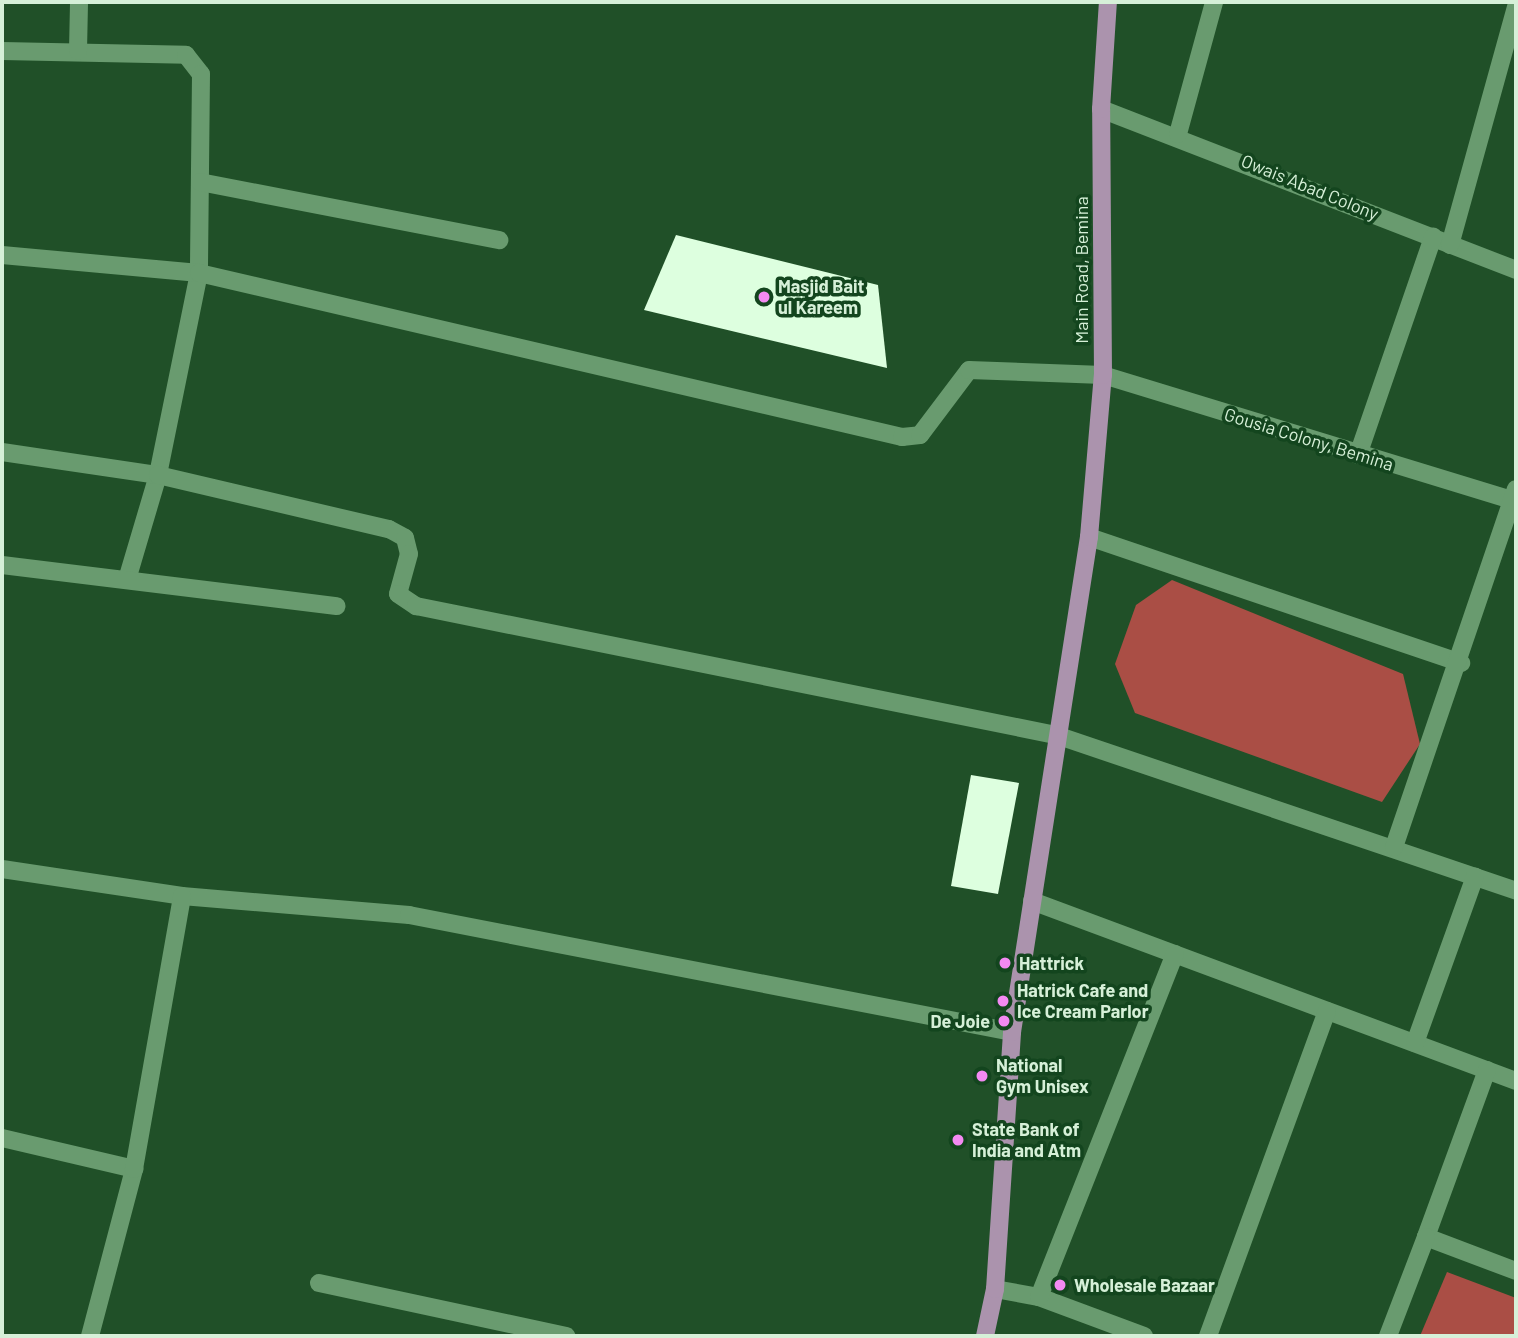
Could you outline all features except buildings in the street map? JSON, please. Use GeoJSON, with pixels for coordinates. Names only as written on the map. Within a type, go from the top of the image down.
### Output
{"type":"FeatureCollection","features":[{"type":"Feature","properties":{"kind":"main road","name":"Main Road, Bemina"},"geometry":{"type":"LineString","coordinates":[[985,1336],[995,1289],[1012,1032],[1056,735],[1089,537],[1103,375],[1101,109],[1108,2]]}},
{"type":"Feature","properties":{"kind":"street"},"geometry":{"type":"LineString","coordinates":[[78,51],[79,2]]}},
{"type":"Feature","properties":{"kind":"street"},"geometry":{"type":"LineString","coordinates":[[1178,134],[1214,2]]}},
{"type":"Feature","properties":{"kind":"street"},"geometry":{"type":"LineString","coordinates":[[1450,245],[1516,7]]}},
{"type":"Feature","properties":{"kind":"street"},"geometry":{"type":"LineString","coordinates":[[2,51],[186,55],[197,62],[200,273],[158,475],[128,576]]}},
{"type":"Feature","properties":{"kind":"street","name":"Owais Abad Colony"},"geometry":{"type":"LineString","coordinates":[[1101,109],[1178,134],[1516,270]]}},
{"type":"Feature","properties":{"kind":"street"},"geometry":{"type":"LineString","coordinates":[[200,182],[499,240]]}},
{"type":"Feature","properties":{"kind":"street"},"geometry":{"type":"LineString","coordinates":[[1358,455],[1433,237]]}},
{"type":"Feature","properties":{"kind":"street"},"geometry":{"type":"LineString","coordinates":[[2,255],[200,273]]}},
{"type":"Feature","properties":{"kind":"street","name":"Gousia Colony, Bemina"},"geometry":{"type":"LineString","coordinates":[[200,273],[902,437],[920,435],[969,370],[1103,375],[1358,455],[1515,497]]}},
{"type":"Feature","properties":{"kind":"street"},"geometry":{"type":"LineString","coordinates":[[2,452],[158,475],[390,529],[405,538],[408,554],[398,594],[416,606],[1056,735],[1394,847],[1516,891]]}},
{"type":"Feature","properties":{"kind":"street"},"geometry":{"type":"LineString","coordinates":[[1394,847],[1461,663],[1515,497]]}},
{"type":"Feature","properties":{"kind":"street"},"geometry":{"type":"LineString","coordinates":[[1089,537],[1461,663]]}},
{"type":"Feature","properties":{"kind":"street"},"geometry":{"type":"LineString","coordinates":[[2,565],[128,576],[337,606]]}},
{"type":"Feature","properties":{"kind":"street"},"geometry":{"type":"LineString","coordinates":[[2,869],[182,896],[409,915],[1012,1032]]}},
{"type":"Feature","properties":{"kind":"street"},"geometry":{"type":"LineString","coordinates":[[1415,1043],[1475,876]]}},
{"type":"Feature","properties":{"kind":"street"},"geometry":{"type":"LineString","coordinates":[[90,1336],[134,1169],[182,896]]}},
{"type":"Feature","properties":{"kind":"street"},"geometry":{"type":"LineString","coordinates":[[1032,901],[1516,1081]]}},
{"type":"Feature","properties":{"kind":"street"},"geometry":{"type":"LineString","coordinates":[[1039,1297],[1175,954]]}},
{"type":"Feature","properties":{"kind":"street"},"geometry":{"type":"LineString","coordinates":[[1208,1336],[1327,1011]]}},
{"type":"Feature","properties":{"kind":"street"},"geometry":{"type":"LineString","coordinates":[[1388,1336],[1487,1070]]}},
{"type":"Feature","properties":{"kind":"street"},"geometry":{"type":"LineString","coordinates":[[2,1138],[134,1169]]}},
{"type":"Feature","properties":{"kind":"street"},"geometry":{"type":"LineString","coordinates":[[1426,1237],[1516,1271]]}},
{"type":"Feature","properties":{"kind":"street"},"geometry":{"type":"LineString","coordinates":[[319,1283],[566,1336]]}},
{"type":"Feature","properties":{"kind":"street"},"geometry":{"type":"LineString","coordinates":[[995,1289],[1039,1297],[1144,1336]]}},
{"type":"Feature","properties":{"kind":"shaded area"},"geometry":{"type":"Polygon","coordinates":[[[1172,580],[1403,674],[1420,744],[1382,802],[1135,713],[1115,664],[1136,605],[1172,580]]]}},
{"type":"Feature","properties":{"kind":"shaded area"},"geometry":{"type":"Polygon","coordinates":[[[1447,1272],[1516,1298],[1516,1336],[1420,1336],[1447,1272]]]}},
{"type":"Feature","properties":{"kind":"place","name":"Masjid Bait ul Kareem"},"geometry":{"type":"Point","coordinates":[764,297]}},
{"type":"Feature","properties":{"kind":"place","name":"Hattrick"},"geometry":{"type":"Point","coordinates":[1005,963]}},
{"type":"Feature","properties":{"kind":"place","name":"Hatrick Cafe and Ice Cream Parlor"},"geometry":{"type":"Point","coordinates":[1003,1001]}},
{"type":"Feature","properties":{"kind":"place","name":"De Joie"},"geometry":{"type":"Point","coordinates":[1004,1021]}},
{"type":"Feature","properties":{"kind":"place","name":"National Gym Unisex"},"geometry":{"type":"Point","coordinates":[982,1076]}},
{"type":"Feature","properties":{"kind":"place","name":"State Bank of India and Atm"},"geometry":{"type":"Point","coordinates":[958,1140]}},
{"type":"Feature","properties":{"kind":"place","name":"Wholesale Bazaar"},"geometry":{"type":"Point","coordinates":[1060,1285]}}]}
